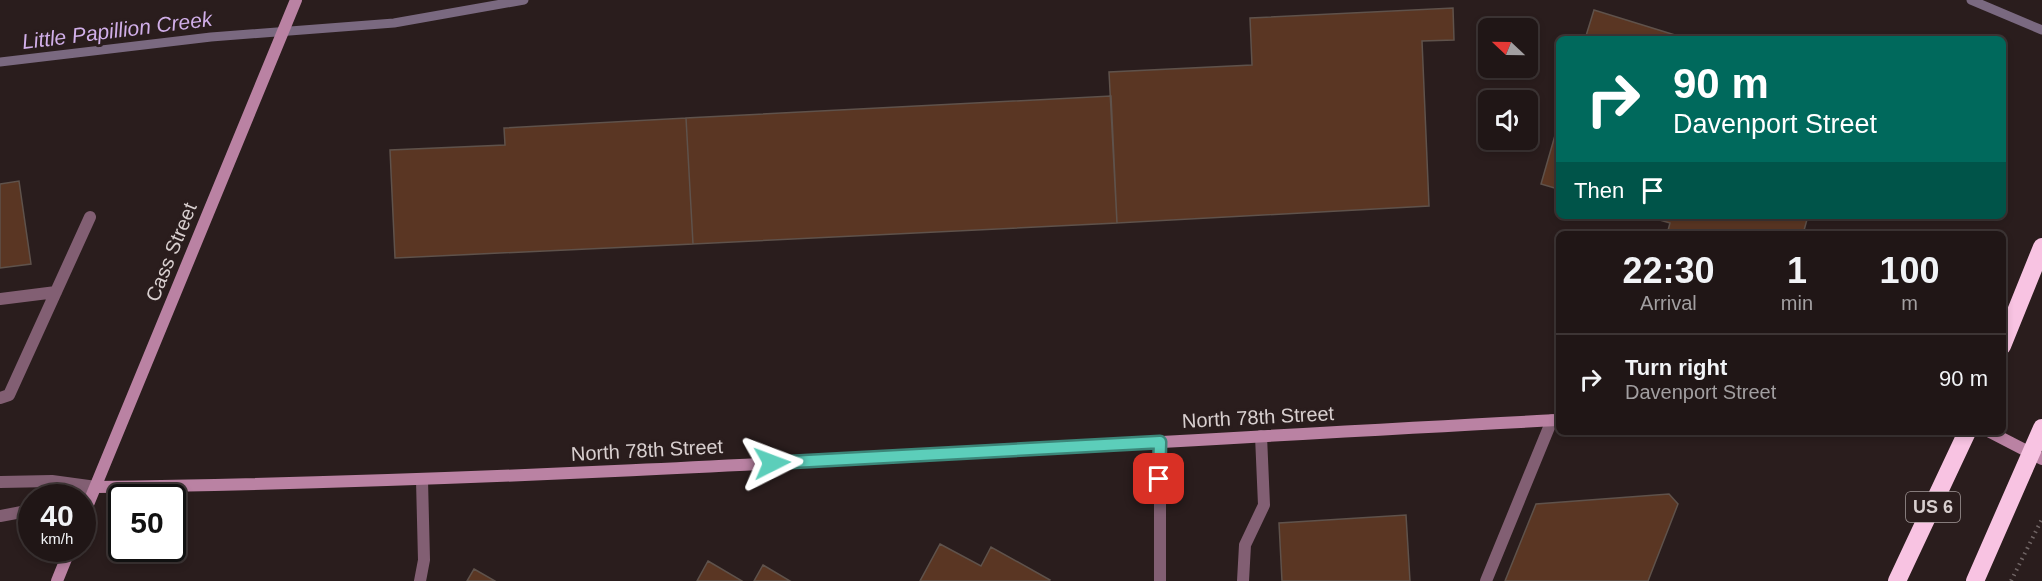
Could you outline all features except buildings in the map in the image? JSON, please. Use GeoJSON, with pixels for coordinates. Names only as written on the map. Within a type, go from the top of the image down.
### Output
{"type":"FeatureCollection","features":[{"type":"Feature","properties":{"kind":"highway"},"geometry":{"type":"LineString","coordinates":[[2006,336],[2042,247]]}},
{"type":"Feature","properties":{"kind":"highway"},"geometry":{"type":"LineString","coordinates":[[1976,581],[2037,457],[2042,428]]}},
{"type":"Feature","properties":{"kind":"highway","name":"US 6"},"geometry":{"type":"LineString","coordinates":[[1897,581],[1966,435]]}},
{"type":"Feature","properties":{"kind":"main road","name":"Cass Street"},"geometry":{"type":"LineString","coordinates":[[96,487],[296,0]]}},
{"type":"Feature","properties":{"kind":"main road","name":"North 78th Street"},"geometry":{"type":"LineString","coordinates":[[96,487],[422,480],[703,467],[1555,420]]}},
{"type":"Feature","properties":{"kind":"main road"},"geometry":{"type":"LineString","coordinates":[[1995,435],[2037,457]]}},
{"type":"Feature","properties":{"kind":"main road"},"geometry":{"type":"LineString","coordinates":[[57,581],[65,562]]}},
{"type":"Feature","properties":{"kind":"street"},"geometry":{"type":"LineString","coordinates":[[0,398],[9,395],[90,217]]}},
{"type":"Feature","properties":{"kind":"street"},"geometry":{"type":"LineString","coordinates":[[0,299],[56,292]]}},
{"type":"Feature","properties":{"kind":"street"},"geometry":{"type":"LineString","coordinates":[[1486,581],[1555,420]]}},
{"type":"Feature","properties":{"kind":"street"},"geometry":{"type":"LineString","coordinates":[[1243,581],[1245,545],[1264,505],[1261,436]]}},
{"type":"Feature","properties":{"kind":"street"},"geometry":{"type":"LineString","coordinates":[[1160,442],[1160,581]]}},
{"type":"Feature","properties":{"kind":"street"},"geometry":{"type":"LineString","coordinates":[[420,581],[424,560],[422,480]]}},
{"type":"Feature","properties":{"kind":"street"},"geometry":{"type":"LineString","coordinates":[[0,482],[70,484]]}},
{"type":"Feature","properties":{"kind":"street"},"geometry":{"type":"LineString","coordinates":[[0,516],[18,513]]}},
{"type":"Feature","properties":{"kind":"path"},"geometry":{"type":"LineString","coordinates":[[2011,581],[2041,522]]}},
{"type":"Feature","properties":{"kind":"waterway","name":"Little Papillion Creek"},"geometry":{"type":"LineString","coordinates":[[0,62],[211,37],[394,23],[524,0]]}},
{"type":"Feature","properties":{"kind":"waterway","name":"Little Papillion Creek"},"geometry":{"type":"LineString","coordinates":[[1971,0],[2042,30]]}},
{"type":"Feature","properties":{"kind":"route"},"geometry":{"type":"LineString","coordinates":[[772,463],[1160,442],[1159,479]]}}]}
